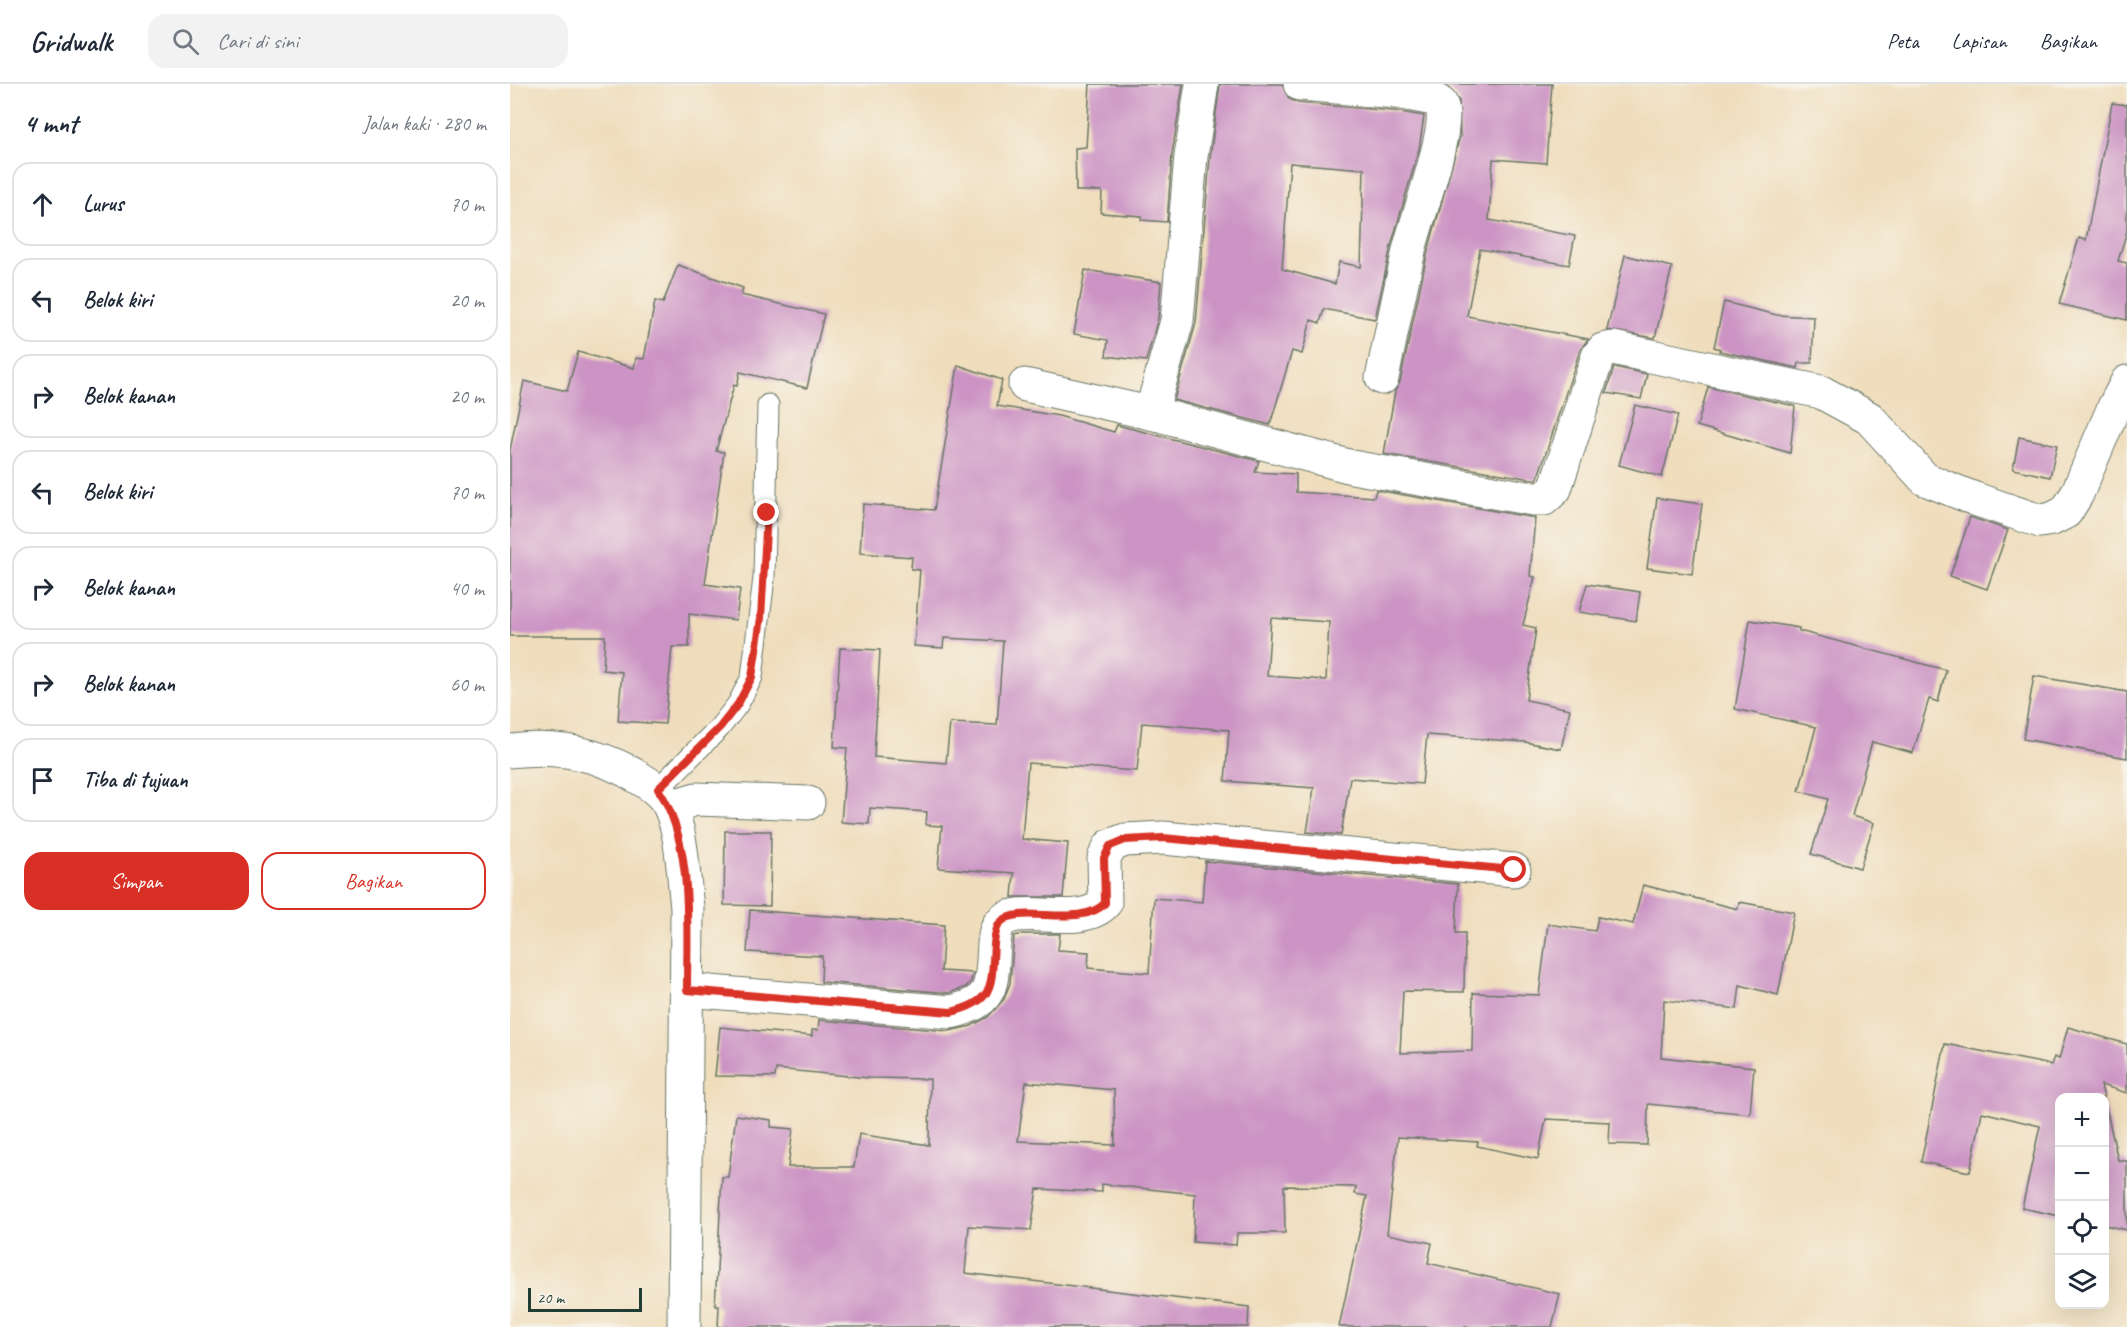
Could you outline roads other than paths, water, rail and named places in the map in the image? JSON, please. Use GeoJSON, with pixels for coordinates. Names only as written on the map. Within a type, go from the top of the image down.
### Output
{"type":"FeatureCollection","features":[{"type":"Feature","properties":{"kind":"street"},"geometry":{"type":"LineString","coordinates":[[1151,413],[1177,321],[1191,156],[1202,84]]}},
{"type":"Feature","properties":{"kind":"street"},"geometry":{"type":"LineString","coordinates":[[1300,84],[1398,88],[1434,99],[1440,104],[1444,116],[1430,184],[1409,248],[1382,378]]}},
{"type":"Feature","properties":{"kind":"street"},"geometry":{"type":"LineString","coordinates":[[1025,385],[1151,413],[1352,467],[1533,499],[1544,499],[1555,489],[1598,356],[1603,350],[1613,348],[1821,392],[1869,418],[1924,479],[2040,521],[2052,519],[2066,512],[2077,494],[2114,406],[2127,382]]}},
{"type":"Feature","properties":{"kind":"street"},"geometry":{"type":"LineString","coordinates":[[510,751],[541,747],[585,753],[621,766],[664,798],[808,803]]}},
{"type":"Feature","properties":{"kind":"street"},"geometry":{"type":"LineString","coordinates":[[664,798],[680,849],[687,907],[684,1327]]}},
{"type":"Feature","properties":{"kind":"street"},"geometry":{"type":"LineString","coordinates":[[687,990],[951,1012],[967,1008],[981,1002],[991,989],[995,932],[1001,921],[1013,915],[1076,915],[1097,911],[1105,903],[1104,858],[1110,846],[1125,840],[1163,838],[1514,870]]}},
{"type":"Feature","properties":{"kind":"lane"},"geometry":{"type":"LineString","coordinates":[[664,798],[738,704],[752,677],[757,652],[764,578],[768,405]]}}]}
